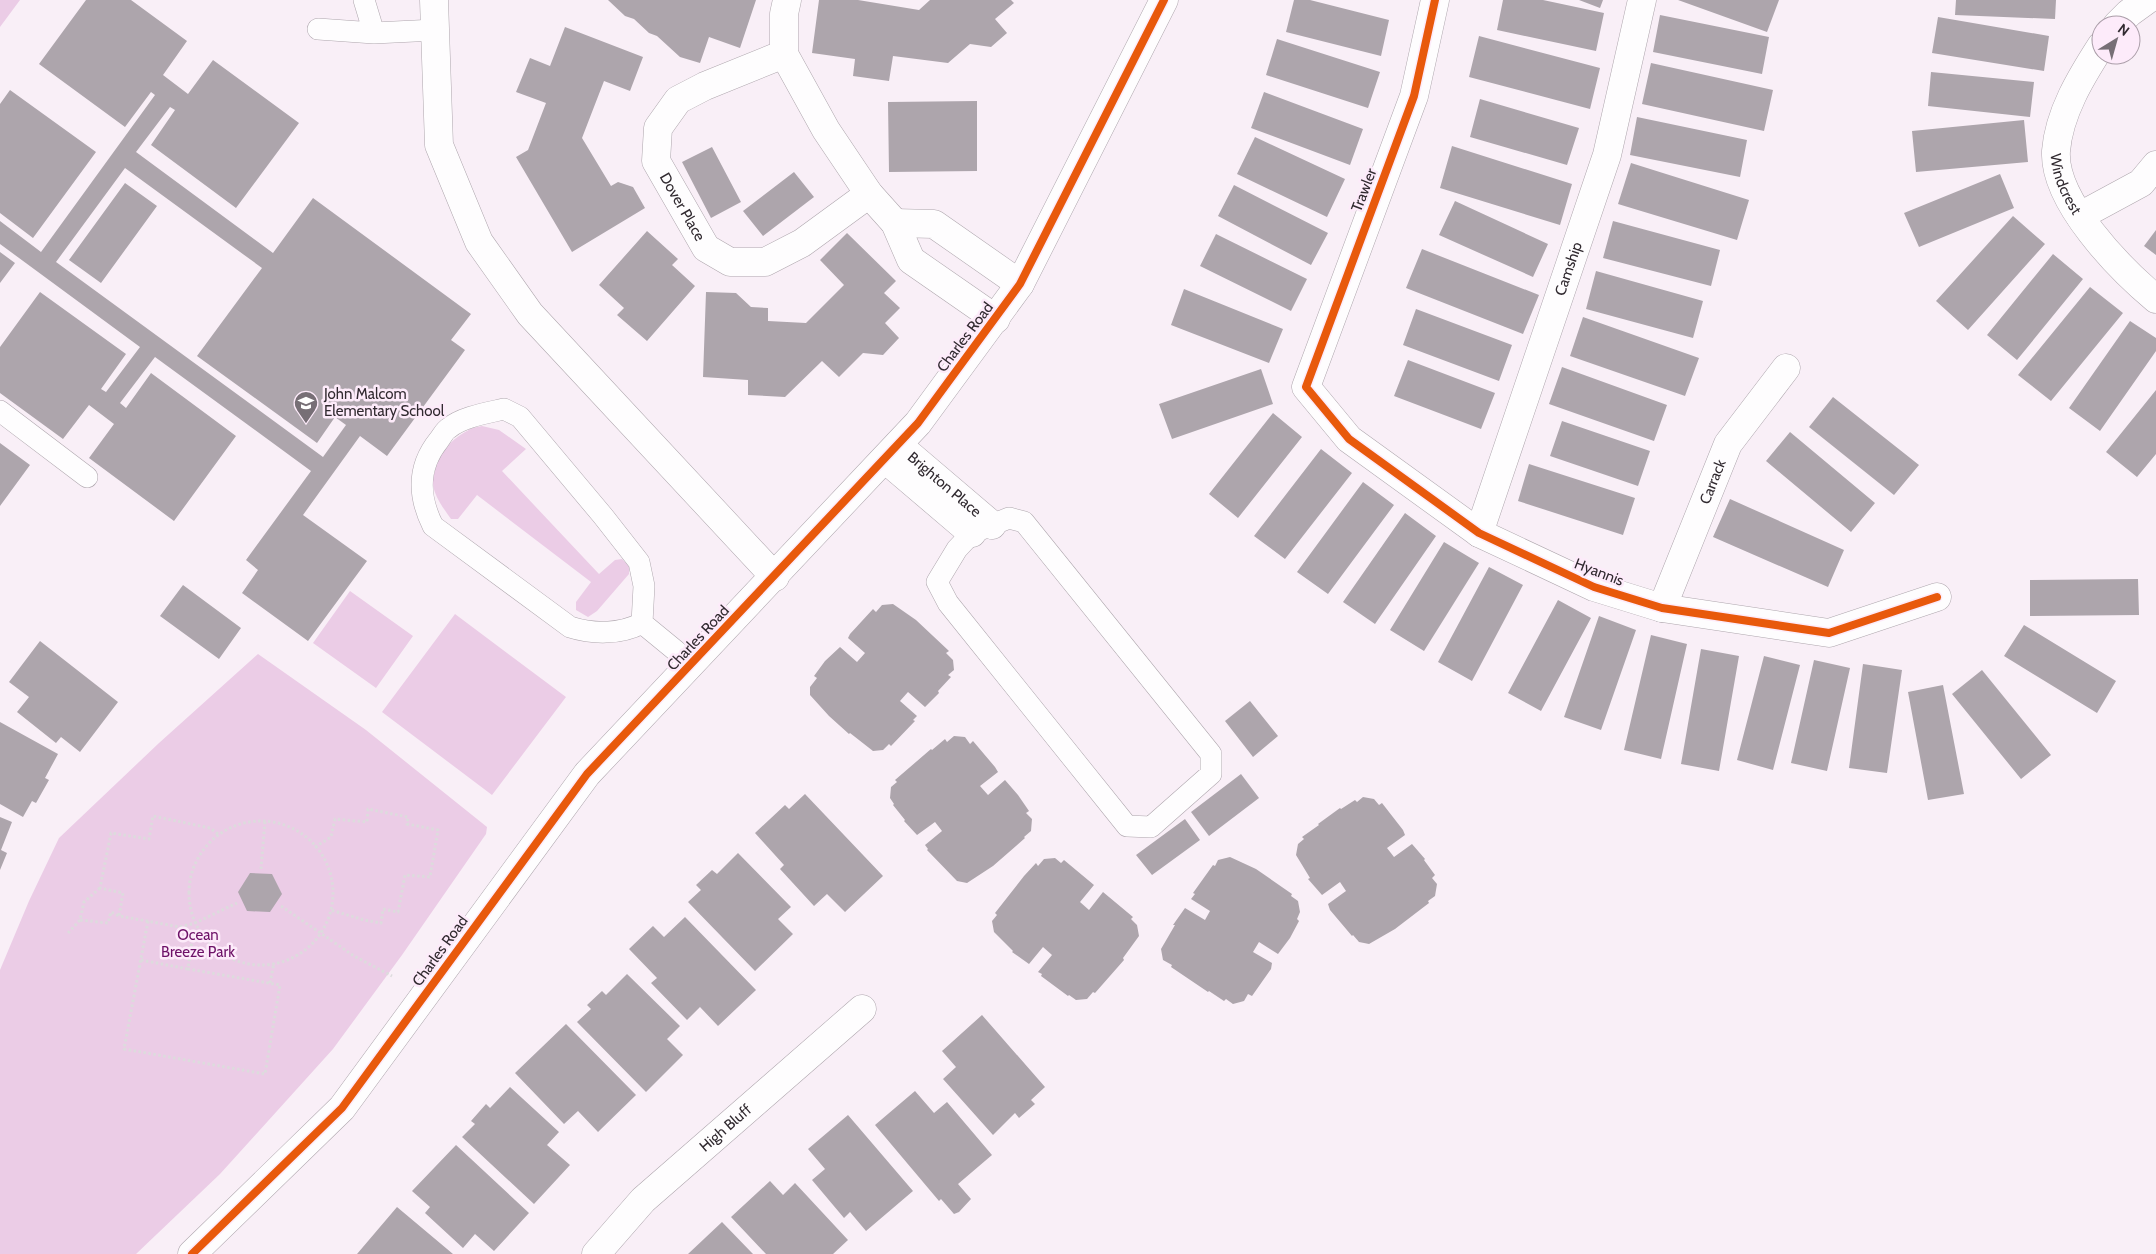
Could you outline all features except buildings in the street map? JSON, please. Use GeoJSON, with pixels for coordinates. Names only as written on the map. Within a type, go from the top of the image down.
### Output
{"type":"FeatureCollection","features":[{"type":"Feature","properties":{"kind":"street"},"geometry":{"type":"LineString","coordinates":[[434,0],[440,145],[479,242],[530,314],[775,577]]}},
{"type":"Feature","properties":{"kind":"street"},"geometry":{"type":"LineString","coordinates":[[786,0],[784,54],[826,130],[869,194],[895,223],[912,260],[996,319]]}},
{"type":"Feature","properties":{"kind":"street","name":"Charles Road"},"geometry":{"type":"LineString","coordinates":[[192,1254],[342,1108],[587,774],[775,577],[918,423],[1020,284],[1164,0]]}},
{"type":"Feature","properties":{"kind":"street","name":"Trawler"},"geometry":{"type":"LineString","coordinates":[[1306,386],[1414,96],[1435,0]]}},
{"type":"Feature","properties":{"kind":"street","name":"Camship"},"geometry":{"type":"LineString","coordinates":[[1479,532],[1607,156],[1642,0]]}},
{"type":"Feature","properties":{"kind":"street"},"geometry":{"type":"LineString","coordinates":[[2127,15],[2147,0]]}},
{"type":"Feature","properties":{"kind":"street","name":"Dover Place"},"geometry":{"type":"LineString","coordinates":[[784,54],[705,86],[678,100],[658,128],[656,161],[706,248],[730,262],[765,262],[802,243],[869,194]]}},
{"type":"Feature","properties":{"kind":"street","name":"Windcrest"},"geometry":{"type":"LineString","coordinates":[[2091,63],[2072,95],[2062,122],[2056,151],[2058,176],[2080,216],[2106,250],[2134,281],[2156,299]]}},
{"type":"Feature","properties":{"kind":"street"},"geometry":{"type":"LineString","coordinates":[[2080,216],[2141,183],[2156,165]]}},
{"type":"Feature","properties":{"kind":"street"},"geometry":{"type":"LineString","coordinates":[[895,223],[934,224],[1020,284]]}},
{"type":"Feature","properties":{"kind":"street","name":"Carrack"},"geometry":{"type":"LineString","coordinates":[[1662,608],[1728,444],[1786,368]]}},
{"type":"Feature","properties":{"kind":"street","name":"Hyannis"},"geometry":{"type":"LineString","coordinates":[[1306,386],[1350,439],[1479,532],[1594,587],[1662,608],[1829,633],[1937,597]]}},
{"type":"Feature","properties":{"kind":"street","name":"Brighton Place"},"geometry":{"type":"LineString","coordinates":[[891,452],[982,529]]}},
{"type":"Feature","properties":{"kind":"street","name":"High Bluff"},"geometry":{"type":"LineString","coordinates":[[596,1254],[644,1200],[862,1009]]}},
{"type":"Feature","properties":{"kind":"lane"},"geometry":{"type":"LineString","coordinates":[[364,0],[374,33]]}},
{"type":"Feature","properties":{"kind":"lane"},"geometry":{"type":"LineString","coordinates":[[318,29],[374,33],[435,30]]}},
{"type":"Feature","properties":{"kind":"lane"},"geometry":{"type":"LineString","coordinates":[[504,410],[520,417],[603,516],[638,562],[644,586],[642,624],[633,628],[587,633],[570,627],[433,526],[423,507],[422,478],[428,452],[448,428],[480,414],[504,410]]}},
{"type":"Feature","properties":{"kind":"lane"},"geometry":{"type":"LineString","coordinates":[[0,411],[87,477]]}},
{"type":"Feature","properties":{"kind":"lane"},"geometry":{"type":"LineString","coordinates":[[1008,518],[1024,522],[1211,754],[1211,774],[1151,827],[1127,826],[948,603],[937,582],[958,549],[982,529],[1008,518]]}},
{"type":"Feature","properties":{"kind":"lane"},"geometry":{"type":"LineString","coordinates":[[642,624],[692,664]]}},
{"type":"Feature","properties":{"kind":"path"},"geometry":{"type":"LineString","coordinates":[[315,847],[331,837],[335,819],[367,822],[368,809],[408,817],[407,824],[438,830],[430,877],[405,875],[398,912],[383,910],[381,923],[331,910]]}},
{"type":"Feature","properties":{"kind":"path"},"geometry":{"type":"LineString","coordinates":[[68,933],[80,920],[84,902],[100,888],[111,833],[149,839],[153,816],[210,828],[218,834]]}},
{"type":"Feature","properties":{"kind":"path"},"geometry":{"type":"LineString","coordinates":[[261,870],[265,821]]}},
{"type":"Feature","properties":{"kind":"path"},"geometry":{"type":"LineString","coordinates":[[265,821],[290,827],[311,841],[326,861],[332,885],[331,910],[321,933],[306,950],[286,960],[265,965],[242,963],[222,954],[204,939],[195,923],[189,897],[190,874],[201,852],[218,834],[241,824],[265,821]]}},
{"type":"Feature","properties":{"kind":"path"},"geometry":{"type":"LineString","coordinates":[[100,888],[123,893],[119,916]]}},
{"type":"Feature","properties":{"kind":"path"},"geometry":{"type":"LineString","coordinates":[[80,920],[108,923],[111,912],[119,916],[180,927],[195,923],[237,903]]}},
{"type":"Feature","properties":{"kind":"path"},"geometry":{"type":"LineString","coordinates":[[281,906],[354,956],[392,976]]}},
{"type":"Feature","properties":{"kind":"path"},"geometry":{"type":"LineString","coordinates":[[141,960],[280,985],[265,1074],[124,1049],[148,921]]}},
{"type":"Feature","properties":{"kind":"path"},"geometry":{"type":"LineString","coordinates":[[188,969],[192,940],[202,934]]}},
{"type":"Feature","properties":{"kind":"path"},"geometry":{"type":"LineString","coordinates":[[270,983],[274,964]]}},
{"type":"Feature","properties":{"kind":"green space"},"geometry":{"type":"Polygon","coordinates":[[[0,0],[20,0],[0,27],[0,0]]]}},
{"type":"Feature","properties":{"kind":"green space"},"geometry":{"type":"Polygon","coordinates":[[[482,426],[499,430],[526,449],[502,471],[599,574],[615,560],[622,559],[629,566],[629,574],[597,611],[588,617],[576,610],[576,602],[591,582],[477,495],[458,519],[451,519],[435,493],[433,476],[442,453],[460,435],[470,429],[482,426]]]}},
{"type":"Feature","properties":{"kind":"green space"},"geometry":{"type":"Polygon","coordinates":[[[350,591],[413,636],[376,688],[313,643],[350,591]]]}},
{"type":"Feature","properties":{"kind":"green space"},"geometry":{"type":"Polygon","coordinates":[[[455,614],[566,697],[492,795],[382,712],[455,614]]]}},
{"type":"Feature","properties":{"kind":"green space","name":"Ocean Breeze Park"},"geometry":{"type":"Polygon","coordinates":[[[258,654],[366,730],[487,827],[486,834],[402,955],[333,1049],[220,1174],[136,1254],[0,1254],[0,970],[29,901],[59,838],[159,743],[258,654]]]}},
{"type":"Feature","properties":{"kind":"cycle path"},"geometry":{"type":"LineString","coordinates":[[192,1254],[342,1108],[587,774],[918,423],[1020,284],[1164,0]]}},
{"type":"Feature","properties":{"kind":"cycle path"},"geometry":{"type":"LineString","coordinates":[[1435,0],[1414,96],[1306,387],[1349,439],[1479,533],[1594,587],[1662,608],[1829,633],[1937,597]]}},
{"type":"Feature","properties":{"kind":"place","name":"John Malcom Elementary School"},"geometry":{"type":"Point","coordinates":[306,424]}}]}
